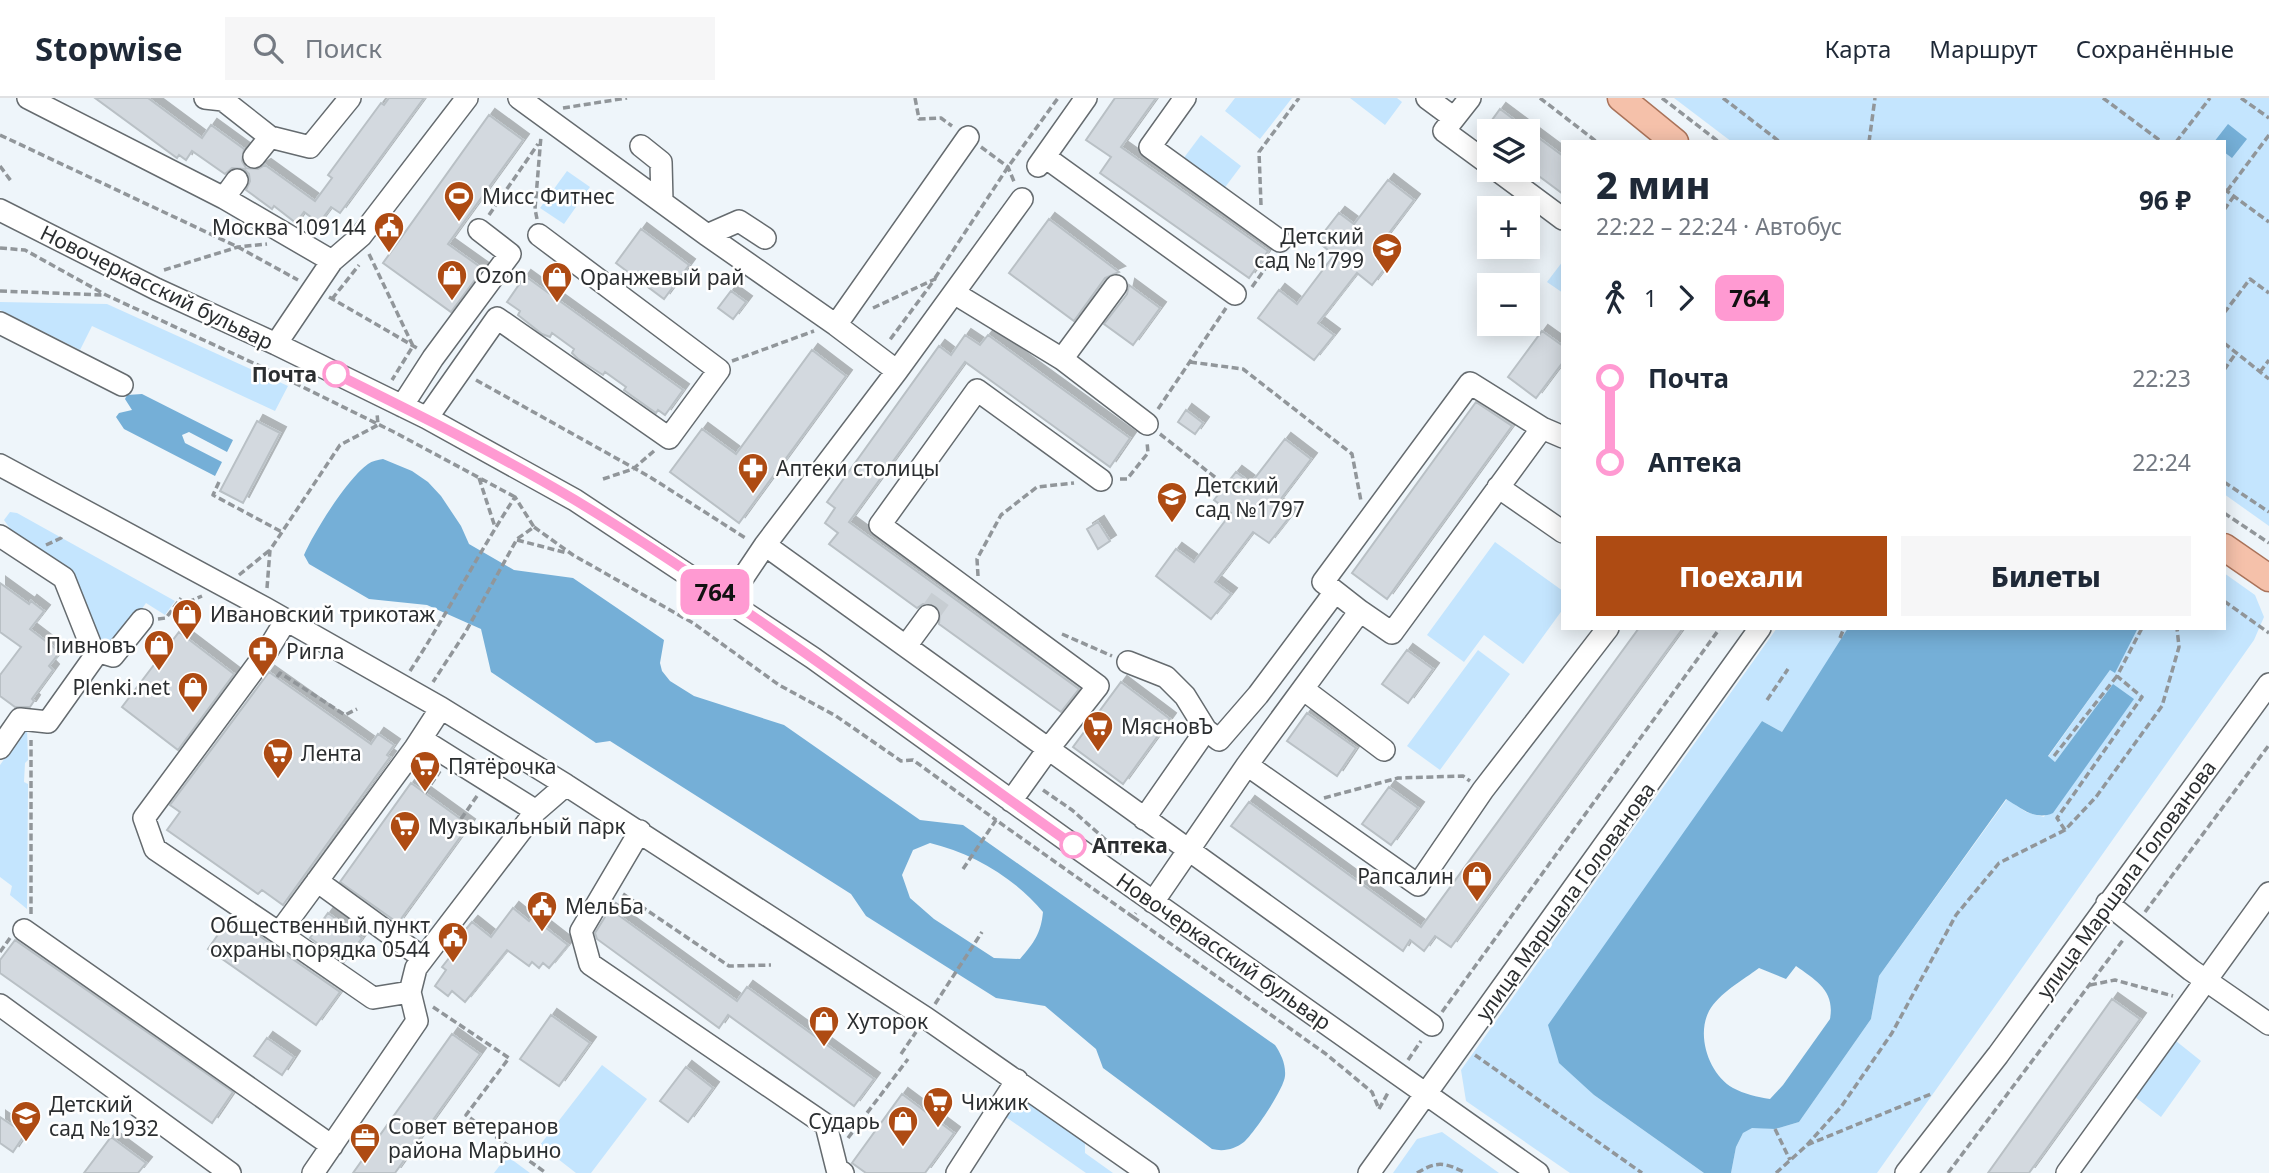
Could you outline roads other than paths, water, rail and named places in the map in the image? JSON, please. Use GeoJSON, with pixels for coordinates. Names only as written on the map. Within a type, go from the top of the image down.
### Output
{"type":"FeatureCollection","features":[{"type":"Feature","properties":{"kind":"main road"},"geometry":{"type":"LineString","coordinates":[[1621,98],[1673,140]]}},
{"type":"Feature","properties":{"kind":"main road"},"geometry":{"type":"LineString","coordinates":[[2226,548],[2269,578]]}},
{"type":"Feature","properties":{"kind":"street"},"geometry":{"type":"LineString","coordinates":[[28,98],[223,198],[332,261]]}},
{"type":"Feature","properties":{"kind":"street"},"geometry":{"type":"LineString","coordinates":[[205,98],[223,100],[270,136],[310,147],[350,98]]}},
{"type":"Feature","properties":{"kind":"street"},"geometry":{"type":"LineString","coordinates":[[276,344],[332,261],[360,236],[467,98]]}},
{"type":"Feature","properties":{"kind":"street"},"geometry":{"type":"LineString","coordinates":[[519,98],[897,371]]}},
{"type":"Feature","properties":{"kind":"street"},"geometry":{"type":"LineString","coordinates":[[1086,98],[1042,161],[1235,294]]}},
{"type":"Feature","properties":{"kind":"street"},"geometry":{"type":"LineString","coordinates":[[1185,98],[1150,147],[1271,235]]}},
{"type":"Feature","properties":{"kind":"street"},"geometry":{"type":"LineString","coordinates":[[1427,98],[1454,118]]}},
{"type":"Feature","properties":{"kind":"street"},"geometry":{"type":"LineString","coordinates":[[1470,98],[1444,131],[1477,155]]}},
{"type":"Feature","properties":{"kind":"street"},"geometry":{"type":"LineString","coordinates":[[254,157],[270,136]]}},
{"type":"Feature","properties":{"kind":"street"},"geometry":{"type":"LineString","coordinates":[[836,325],[968,137]]}},
{"type":"Feature","properties":{"kind":"street"},"geometry":{"type":"LineString","coordinates":[[641,146],[661,162],[662,202]]}},
{"type":"Feature","properties":{"kind":"street"},"geometry":{"type":"LineString","coordinates":[[223,198],[237,180]]}},
{"type":"Feature","properties":{"kind":"street"},"geometry":{"type":"LineString","coordinates":[[1513,182],[1561,218]]}},
{"type":"Feature","properties":{"kind":"street"},"geometry":{"type":"LineString","coordinates":[[728,600],[764,547],[1022,199]]}},
{"type":"Feature","properties":{"kind":"street","name":"Новочеркасский бульвар"},"geometry":{"type":"LineString","coordinates":[[0,210],[156,289],[427,418],[575,500],[813,658],[1538,1173]]}},
{"type":"Feature","properties":{"kind":"street"},"geometry":{"type":"LineString","coordinates":[[707,235],[739,221],[765,239]]}},
{"type":"Feature","properties":{"kind":"street"},"geometry":{"type":"LineString","coordinates":[[393,402],[433,358],[510,254],[479,230]]}},
{"type":"Feature","properties":{"kind":"street"},"geometry":{"type":"LineString","coordinates":[[427,418],[497,318],[669,438],[719,370],[539,235]]}},
{"type":"Feature","properties":{"kind":"street"},"geometry":{"type":"LineString","coordinates":[[1062,359],[1116,286]]}},
{"type":"Feature","properties":{"kind":"street"},"geometry":{"type":"LineString","coordinates":[[954,293],[1062,359],[1147,424]]}},
{"type":"Feature","properties":{"kind":"street"},"geometry":{"type":"LineString","coordinates":[[0,323],[122,384]]}},
{"type":"Feature","properties":{"kind":"street"},"geometry":{"type":"LineString","coordinates":[[1542,428],[1392,633],[1323,582],[1470,383],[1542,428],[1561,436]]}},
{"type":"Feature","properties":{"kind":"street"},"geometry":{"type":"LineString","coordinates":[[1011,801],[1098,686],[979,598],[950,586],[880,525],[977,390],[1101,480]]}},
{"type":"Feature","properties":{"kind":"street"},"geometry":{"type":"LineString","coordinates":[[3,471],[265,608],[431,703],[566,785],[1017,1080],[1147,1173]]}},
{"type":"Feature","properties":{"kind":"street"},"geometry":{"type":"LineString","coordinates":[[1498,487],[1561,531]]}},
{"type":"Feature","properties":{"kind":"street"},"geometry":{"type":"LineString","coordinates":[[0,536],[64,578],[95,656],[48,722],[20,719],[0,748]]}},
{"type":"Feature","properties":{"kind":"street"},"geometry":{"type":"LineString","coordinates":[[764,547],[1049,748],[1188,852],[1432,1026]]}},
{"type":"Feature","properties":{"kind":"street"},"geometry":{"type":"LineString","coordinates":[[1128,662],[1166,677],[1185,696],[1206,730],[1219,740],[1258,695],[1335,592]]}},
{"type":"Feature","properties":{"kind":"street"},"geometry":{"type":"LineString","coordinates":[[1153,902],[1247,765],[1360,611]]}},
{"type":"Feature","properties":{"kind":"street"},"geometry":{"type":"LineString","coordinates":[[906,646],[928,616]]}},
{"type":"Feature","properties":{"kind":"street"},"geometry":{"type":"LineString","coordinates":[[93,650],[113,656],[142,620]]}},
{"type":"Feature","properties":{"kind":"street"},"geometry":{"type":"LineString","coordinates":[[286,620],[266,653],[144,818],[155,849],[373,998],[410,992]]}},
{"type":"Feature","properties":{"kind":"street"},"geometry":{"type":"LineString","coordinates":[[1247,765],[1418,885],[1483,790],[1606,630]]}},
{"type":"Feature","properties":{"kind":"street","name":"улица Маршала Голованова"},"geometry":{"type":"LineString","coordinates":[[1369,1173],[1758,630]]}},
{"type":"Feature","properties":{"kind":"street","name":"улица Маршала Голованова"},"geometry":{"type":"LineString","coordinates":[[1906,1173],[1998,1055],[2269,684]]}},
{"type":"Feature","properties":{"kind":"street"},"geometry":{"type":"LineString","coordinates":[[1303,689],[1384,750]]}},
{"type":"Feature","properties":{"kind":"street"},"geometry":{"type":"LineString","coordinates":[[279,933],[421,739],[431,703]]}},
{"type":"Feature","properties":{"kind":"street"},"geometry":{"type":"LineString","coordinates":[[1144,819],[1206,730]]}},
{"type":"Feature","properties":{"kind":"street"},"geometry":{"type":"LineString","coordinates":[[421,739],[536,811]]}},
{"type":"Feature","properties":{"kind":"street"},"geometry":{"type":"LineString","coordinates":[[313,1173],[417,1021],[410,992],[416,968],[536,811],[566,785]]}},
{"type":"Feature","properties":{"kind":"street"},"geometry":{"type":"LineString","coordinates":[[640,831],[582,931],[590,964],[826,1125],[839,1165]]}},
{"type":"Feature","properties":{"kind":"street"},"geometry":{"type":"LineString","coordinates":[[317,881],[423,958]]}},
{"type":"Feature","properties":{"kind":"street"},"geometry":{"type":"LineString","coordinates":[[2067,1173],[2269,893]]}},
{"type":"Feature","properties":{"kind":"street"},"geometry":{"type":"LineString","coordinates":[[2107,903],[2205,980],[2269,1024]]}},
{"type":"Feature","properties":{"kind":"street"},"geometry":{"type":"LineString","coordinates":[[24,930],[332,1146]]}},
{"type":"Feature","properties":{"kind":"street"},"geometry":{"type":"LineString","coordinates":[[0,1005],[230,1173]]}},
{"type":"Feature","properties":{"kind":"street"},"geometry":{"type":"LineString","coordinates":[[957,1173],[1017,1080]]}},
{"type":"Feature","properties":{"kind":"tunnel"},"geometry":{"type":"LineString","coordinates":[[928,616],[945,592]]}},
{"type":"Feature","properties":{"kind":"place","name":"Мисс Фитнес"},"geometry":{"type":"Point","coordinates":[459,223]}},
{"type":"Feature","properties":{"kind":"place","name":"Москва 109144"},"geometry":{"type":"Point","coordinates":[389,254]}},
{"type":"Feature","properties":{"kind":"place","name":"Детский сад №1799"},"geometry":{"type":"Point","coordinates":[1387,275]}},
{"type":"Feature","properties":{"kind":"place","name":"Ozon"},"geometry":{"type":"Point","coordinates":[452,302]}},
{"type":"Feature","properties":{"kind":"place","name":"Оранжевый рай"},"geometry":{"type":"Point","coordinates":[557,304]}},
{"type":"Feature","properties":{"kind":"place","name":"Почта"},"geometry":{"type":"Point","coordinates":[336,374]}},
{"type":"Feature","properties":{"kind":"place","name":"Аптеки столицы"},"geometry":{"type":"Point","coordinates":[753,495]}},
{"type":"Feature","properties":{"kind":"place","name":"Детский сад №1797"},"geometry":{"type":"Point","coordinates":[1172,524]}},
{"type":"Feature","properties":{"kind":"place","name":"Ивановский трикотаж"},"geometry":{"type":"Point","coordinates":[187,641]}},
{"type":"Feature","properties":{"kind":"place","name":"Пивновъ"},"geometry":{"type":"Point","coordinates":[159,672]}},
{"type":"Feature","properties":{"kind":"place","name":"Ригла"},"geometry":{"type":"Point","coordinates":[263,678]}},
{"type":"Feature","properties":{"kind":"place","name":"Plenki.net"},"geometry":{"type":"Point","coordinates":[193,714]}},
{"type":"Feature","properties":{"kind":"place","name":"МясновЪ"},"geometry":{"type":"Point","coordinates":[1098,753]}},
{"type":"Feature","properties":{"kind":"place","name":"Лента"},"geometry":{"type":"Point","coordinates":[278,780]}},
{"type":"Feature","properties":{"kind":"place","name":"Пятёрочка"},"geometry":{"type":"Point","coordinates":[425,793]}},
{"type":"Feature","properties":{"kind":"place","name":"Аптека"},"geometry":{"type":"Point","coordinates":[1073,845]}},
{"type":"Feature","properties":{"kind":"place","name":"Музыкальный парк"},"geometry":{"type":"Point","coordinates":[405,853]}},
{"type":"Feature","properties":{"kind":"place","name":"Рапсалин"},"geometry":{"type":"Point","coordinates":[1477,903]}},
{"type":"Feature","properties":{"kind":"place","name":"МельБа"},"geometry":{"type":"Point","coordinates":[542,933]}},
{"type":"Feature","properties":{"kind":"place","name":"Общественный пункт охраны порядка 0544"},"geometry":{"type":"Point","coordinates":[453,964]}},
{"type":"Feature","properties":{"kind":"place","name":"Хуторок"},"geometry":{"type":"Point","coordinates":[824,1048]}},
{"type":"Feature","properties":{"kind":"place","name":"Чижик"},"geometry":{"type":"Point","coordinates":[938,1129]}},
{"type":"Feature","properties":{"kind":"place","name":"Детский сад №1932"},"geometry":{"type":"Point","coordinates":[26,1143]}},
{"type":"Feature","properties":{"kind":"place","name":"Сударь"},"geometry":{"type":"Point","coordinates":[903,1148]}},
{"type":"Feature","properties":{"kind":"place","name":"Совет ветеранов района Марьино"},"geometry":{"type":"Point","coordinates":[365,1165]}}]}
